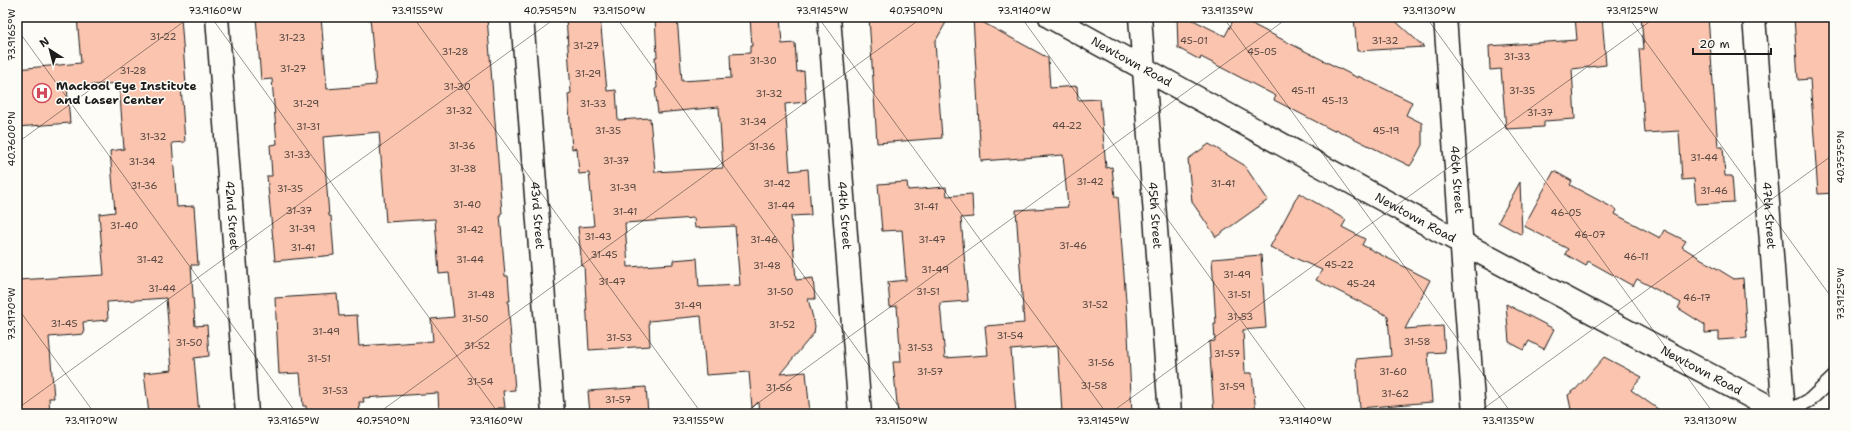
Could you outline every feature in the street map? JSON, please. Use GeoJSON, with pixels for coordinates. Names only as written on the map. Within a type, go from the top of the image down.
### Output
{"type":"FeatureCollection","features":[{"type":"Feature","properties":{"kind":"street","name":"42nd Street"},"geometry":{"type":"LineString","coordinates":[[217,17],[247,414]]}},
{"type":"Feature","properties":{"kind":"street","name":"43rd Street"},"geometry":{"type":"LineString","coordinates":[[522,17],[553,414]]}},
{"type":"Feature","properties":{"kind":"street","name":"44th Street"},"geometry":{"type":"LineString","coordinates":[[829,17],[860,414]]}},
{"type":"Feature","properties":{"kind":"street","name":"Newtown Road"},"geometry":{"type":"LineString","coordinates":[[1050,17],[1461,243],[1784,414]]}},
{"type":"Feature","properties":{"kind":"street","name":"45th Street"},"geometry":{"type":"LineString","coordinates":[[1140,17],[1142,68],[1170,414]]}},
{"type":"Feature","properties":{"kind":"street","name":"46th Street"},"geometry":{"type":"LineString","coordinates":[[1445,17],[1474,414]]}},
{"type":"Feature","properties":{"kind":"street","name":"47th Street"},"geometry":{"type":"LineString","coordinates":[[1754,17],[1784,414]]}},
{"type":"Feature","properties":{"kind":"lane"},"geometry":{"type":"LineString","coordinates":[[1784,414],[1810,400],[1834,377]]}},
{"type":"Feature","properties":{"kind":"building"},"geometry":{"type":"Polygon","coordinates":[[[77,17],[181,17],[186,85],[181,86],[185,142],[172,143],[177,207],[194,206],[198,265],[191,265],[195,326],[207,325],[209,356],[194,358],[199,414],[149,414],[144,373],[172,370],[166,298],[107,302],[108,320],[83,322],[84,334],[49,337],[54,398],[49,398],[50,414],[17,414],[17,280],[104,275],[99,214],[115,212],[110,151],[124,149],[119,83],[67,87],[70,123],[17,127],[17,69],[81,63],[77,17]]]}},
{"type":"Feature","properties":{"kind":"building"},"geometry":{"type":"Polygon","coordinates":[[[256,17],[321,17],[327,89],[376,85],[370,17],[487,17],[502,213],[500,214],[505,276],[508,276],[510,301],[508,301],[515,390],[503,391],[505,408],[497,408],[497,414],[439,414],[438,393],[363,398],[364,402],[359,402],[360,414],[307,414],[306,406],[303,406],[300,373],[279,374],[275,298],[337,294],[339,316],[357,315],[359,346],[433,341],[431,319],[454,317],[449,273],[439,274],[435,219],[386,222],[379,132],[323,137],[329,216],[331,216],[334,255],[275,261],[267,176],[272,176],[270,145],[277,144],[272,79],[261,80],[256,17]]]}},
{"type":"Feature","properties":{"kind":"building"},"geometry":{"type":"Polygon","coordinates":[[[566,17],[600,17],[607,91],[616,90],[618,120],[650,118],[655,172],[723,168],[719,107],[658,113],[655,89],[657,88],[655,57],[657,57],[655,17],[677,17],[682,81],[731,78],[730,54],[750,53],[750,46],[752,46],[750,17],[780,17],[782,44],[795,43],[797,72],[804,71],[806,102],[785,104],[790,171],[808,169],[811,215],[791,216],[796,280],[813,278],[815,299],[808,299],[815,326],[814,333],[780,374],[806,372],[810,414],[759,414],[758,402],[752,408],[749,372],[706,375],[701,316],[649,321],[650,346],[589,350],[584,266],[582,266],[578,227],[594,226],[589,173],[579,174],[577,148],[572,149],[568,94],[571,93],[566,17]],[[694,218],[625,223],[628,267],[673,264],[673,260],[697,258],[699,287],[740,285],[735,226],[695,228],[694,218]]]}},
{"type":"Feature","properties":{"kind":"building"},"geometry":{"type":"Polygon","coordinates":[[[869,17],[949,17],[935,42],[942,138],[877,143],[869,17]]]}},
{"type":"Feature","properties":{"kind":"building"},"geometry":{"type":"Polygon","coordinates":[[[973,17],[1048,58],[1050,88],[1077,86],[1078,100],[1100,99],[1106,168],[1112,167],[1115,197],[1118,197],[1127,314],[1132,414],[1062,414],[1058,346],[1011,350],[1016,414],[898,414],[893,362],[901,362],[897,306],[890,307],[888,282],[906,280],[902,230],[882,231],[878,184],[907,182],[908,190],[946,187],[947,196],[972,194],[973,217],[961,218],[968,301],[940,303],[945,358],[988,355],[985,326],[1024,323],[1016,210],[1068,207],[1063,155],[981,161],[973,17]]]}},
{"type":"Feature","properties":{"kind":"building"},"geometry":{"type":"Polygon","coordinates":[[[1177,17],[1187,17],[1225,36],[1235,17],[1238,17],[1358,78],[1358,76],[1412,102],[1406,115],[1422,123],[1422,145],[1414,160],[1410,166],[1335,129],[1334,131],[1274,100],[1276,96],[1201,57],[1200,60],[1178,48],[1177,17]]]}},
{"type":"Feature","properties":{"kind":"building"},"geometry":{"type":"Polygon","coordinates":[[[1354,17],[1391,17],[1424,47],[1357,51],[1354,17]]]}},
{"type":"Feature","properties":{"kind":"building"},"geometry":{"type":"Polygon","coordinates":[[[1575,17],[1602,17],[1606,65],[1572,69],[1575,119],[1544,121],[1544,127],[1506,129],[1501,69],[1490,70],[1489,46],[1577,40],[1575,17]]]}},
{"type":"Feature","properties":{"kind":"building"},"geometry":{"type":"Polygon","coordinates":[[[1641,17],[1708,17],[1718,147],[1723,147],[1725,176],[1732,176],[1734,202],[1696,204],[1694,179],[1682,180],[1679,131],[1645,133],[1639,49],[1644,49],[1641,17]]]}},
{"type":"Feature","properties":{"kind":"building"},"geometry":{"type":"Polygon","coordinates":[[[1794,17],[1834,17],[1834,193],[1818,194],[1810,79],[1798,80],[1794,17]]]}},
{"type":"Feature","properties":{"kind":"building"},"geometry":{"type":"Polygon","coordinates":[[[1209,144],[1244,165],[1268,200],[1216,237],[1192,202],[1188,159],[1209,144]]]}},
{"type":"Feature","properties":{"kind":"building"},"geometry":{"type":"Polygon","coordinates":[[[1554,171],[1572,181],[1570,185],[1617,210],[1615,214],[1660,238],[1664,230],[1686,241],[1682,247],[1734,279],[1743,278],[1747,338],[1719,340],[1719,332],[1705,333],[1705,325],[1678,308],[1681,303],[1637,279],[1633,286],[1588,261],[1586,266],[1565,254],[1568,249],[1524,226],[1554,171]]]}},
{"type":"Feature","properties":{"kind":"building"},"geometry":{"type":"Polygon","coordinates":[[[1520,182],[1522,235],[1498,222],[1520,182]]]}},
{"type":"Feature","properties":{"kind":"building"},"geometry":{"type":"Polygon","coordinates":[[[1299,193],[1346,220],[1342,227],[1365,239],[1362,245],[1430,280],[1405,329],[1443,326],[1445,352],[1428,353],[1432,402],[1360,408],[1356,359],[1391,356],[1388,316],[1316,280],[1322,270],[1270,247],[1299,193]]]}},
{"type":"Feature","properties":{"kind":"building"},"geometry":{"type":"Polygon","coordinates":[[[1261,255],[1266,328],[1243,330],[1245,373],[1252,373],[1256,414],[1214,414],[1209,342],[1215,341],[1214,324],[1216,324],[1212,259],[1261,255]]]}},
{"type":"Feature","properties":{"kind":"building"},"geometry":{"type":"Polygon","coordinates":[[[1506,304],[1554,329],[1544,349],[1529,341],[1524,350],[1509,342],[1506,304]]]}},
{"type":"Feature","properties":{"kind":"building"},"geometry":{"type":"Polygon","coordinates":[[[1604,357],[1642,377],[1631,390],[1665,414],[1572,414],[1568,395],[1576,389],[1604,357]]]}},
{"type":"Feature","properties":{"kind":"building"},"geometry":{"type":"Polygon","coordinates":[[[646,387],[648,414],[590,414],[588,391],[646,387]]]}},
{"type":"Feature","properties":{"kind":"place","name":"Mackool Eye Institute and Laser Center"},"geometry":{"type":"Point","coordinates":[42,93]}}]}
